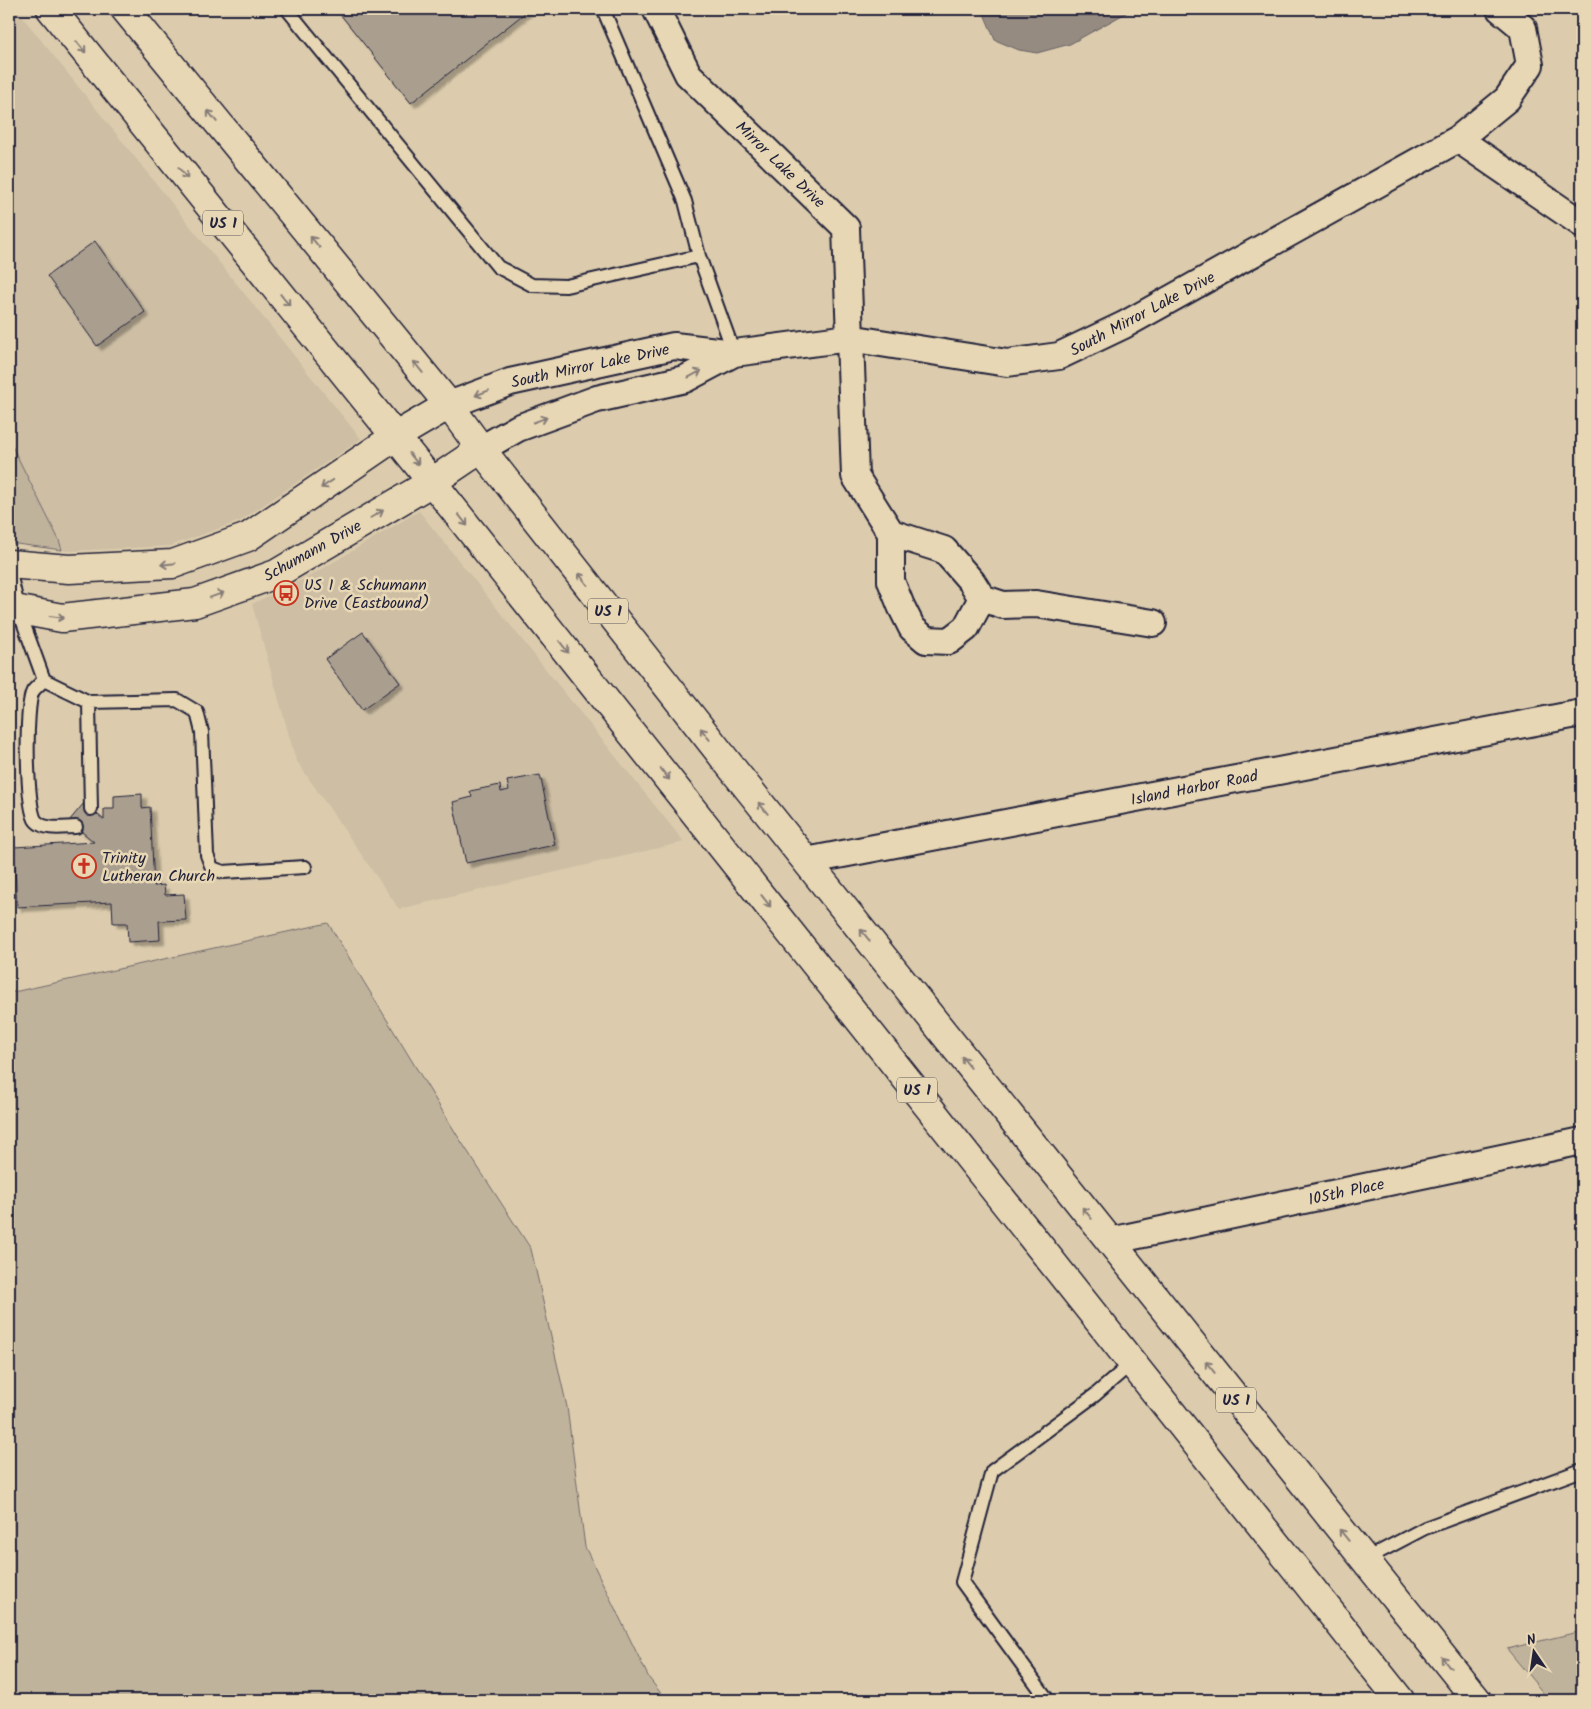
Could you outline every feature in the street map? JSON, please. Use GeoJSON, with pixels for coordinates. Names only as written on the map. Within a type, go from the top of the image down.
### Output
{"type":"FeatureCollection","features":[{"type":"Feature","properties":{"kind":"main road","name":"US 1"},"geometry":{"type":"LineString","coordinates":[[51,9],[396,436],[1400,1700]]}},
{"type":"Feature","properties":{"kind":"main road","name":"US 1"},"geometry":{"type":"LineString","coordinates":[[125,9],[449,405],[481,449],[806,861],[1477,1700]]}},
{"type":"Feature","properties":{"kind":"main road"},"geometry":{"type":"LineString","coordinates":[[9,564],[70,569],[173,564],[248,537],[396,436],[449,405]]}},
{"type":"Feature","properties":{"kind":"main road","name":"Schumann Drive"},"geometry":{"type":"LineString","coordinates":[[14,609],[62,618],[195,603],[276,574],[432,482],[481,449]]}},
{"type":"Feature","properties":{"kind":"street","name":"Mirror Lake Drive"},"geometry":{"type":"LineString","coordinates":[[656,9],[688,74],[846,228],[855,476],[890,532]]}},
{"type":"Feature","properties":{"kind":"street","name":"South Mirror Lake Drive"},"geometry":{"type":"LineString","coordinates":[[449,405],[510,382],[674,346],[734,353],[850,338],[1007,363],[1059,356],[1124,325],[1458,139],[1508,98],[1530,65],[1522,28],[1500,9]]}},
{"type":"Feature","properties":{"kind":"street"},"geometry":{"type":"LineString","coordinates":[[1458,139],[1582,224]]}},
{"type":"Feature","properties":{"kind":"street","name":"South Mirror Lake Drive"},"geometry":{"type":"LineString","coordinates":[[481,449],[518,428],[597,399],[685,380],[734,353]]}},
{"type":"Feature","properties":{"kind":"street"},"geometry":{"type":"LineString","coordinates":[[982,598],[966,628],[949,640],[926,640],[912,628],[891,581],[890,532],[944,550],[972,582],[982,598],[1003,605],[1036,604],[1153,623]]}},
{"type":"Feature","properties":{"kind":"street","name":"Island Harbor Road"},"geometry":{"type":"LineString","coordinates":[[806,861],[1582,713]]}},
{"type":"Feature","properties":{"kind":"street","name":"105th Place"},"geometry":{"type":"LineString","coordinates":[[1110,1241],[1582,1141]]}},
{"type":"Feature","properties":{"kind":"lane"},"geometry":{"type":"LineString","coordinates":[[287,9],[498,267],[532,285],[566,286],[699,256]]}},
{"type":"Feature","properties":{"kind":"lane"},"geometry":{"type":"LineString","coordinates":[[603,9],[685,201],[699,256],[734,353]]}},
{"type":"Feature","properties":{"kind":"lane"},"geometry":{"type":"LineString","coordinates":[[9,569],[14,609],[44,680],[88,702],[177,700],[197,712],[202,732],[207,855],[212,868],[223,872],[306,867]]}},
{"type":"Feature","properties":{"kind":"lane"},"geometry":{"type":"LineString","coordinates":[[44,680],[33,692],[29,715],[27,738],[30,805],[35,820],[47,828],[76,827]]}},
{"type":"Feature","properties":{"kind":"lane"},"geometry":{"type":"LineString","coordinates":[[88,702],[91,809]]}},
{"type":"Feature","properties":{"kind":"lane"},"geometry":{"type":"LineString","coordinates":[[1048,1700],[962,1582],[992,1471],[1095,1395],[1133,1362]]}},
{"type":"Feature","properties":{"kind":"lane"},"geometry":{"type":"LineString","coordinates":[[1364,1560],[1425,1528],[1582,1470]]}},
{"type":"Feature","properties":{"kind":"shaded area"},"geometry":{"type":"Polygon","coordinates":[[[9,9],[16,9],[361,439],[240,521],[170,546],[62,550],[59,540],[9,440],[9,9]]]}},
{"type":"Feature","properties":{"kind":"shaded area"},"geometry":{"type":"Polygon","coordinates":[[[982,9],[1133,9],[1070,44],[1037,53],[1019,50],[995,40],[982,9]]]}},
{"type":"Feature","properties":{"kind":"shaded area"},"geometry":{"type":"Polygon","coordinates":[[[9,440],[59,540],[62,550],[9,543],[9,440]]]}},
{"type":"Feature","properties":{"kind":"shaded area"},"geometry":{"type":"Polygon","coordinates":[[[419,511],[684,842],[399,909],[296,760],[252,604],[312,575],[419,511]]]}},
{"type":"Feature","properties":{"kind":"shaded area"},"geometry":{"type":"Polygon","coordinates":[[[328,923],[457,1135],[531,1249],[567,1407],[585,1547],[649,1678],[666,1700],[9,1700],[9,993],[328,923]]]}},
{"type":"Feature","properties":{"kind":"shaded area"},"geometry":{"type":"Polygon","coordinates":[[[1582,1631],[1582,1700],[1549,1700],[1507,1649],[1582,1631]]]}},
{"type":"Feature","properties":{"kind":"building"},"geometry":{"type":"Polygon","coordinates":[[[336,9],[530,9],[411,103],[336,9]]]}},
{"type":"Feature","properties":{"kind":"building"},"geometry":{"type":"Polygon","coordinates":[[[95,241],[145,312],[97,346],[47,276],[95,241]]]}},
{"type":"Feature","properties":{"kind":"building"},"geometry":{"type":"Polygon","coordinates":[[[363,632],[400,683],[362,710],[325,659],[363,632]]]}},
{"type":"Feature","properties":{"kind":"building"},"geometry":{"type":"Polygon","coordinates":[[[540,775],[555,845],[466,863],[453,802],[472,797],[470,791],[500,785],[501,792],[509,790],[507,781],[540,775]]]}},
{"type":"Feature","properties":{"kind":"building","name":"Trinity Lutheran Church"},"geometry":{"type":"Polygon","coordinates":[[[142,794],[142,808],[150,807],[154,886],[164,885],[165,895],[184,894],[186,920],[159,921],[160,940],[128,942],[127,923],[113,923],[112,902],[17,907],[14,847],[94,842],[69,821],[84,803],[104,820],[104,809],[114,809],[114,796],[142,794]]]}},
{"type":"Feature","properties":{"kind":"place","name":"US 1 & Schumann Drive (Eastbound)"},"geometry":{"type":"Point","coordinates":[286,593]}},
{"type":"Feature","properties":{"kind":"place","name":"Trinity Lutheran Church"},"geometry":{"type":"Point","coordinates":[84,866]}}]}
